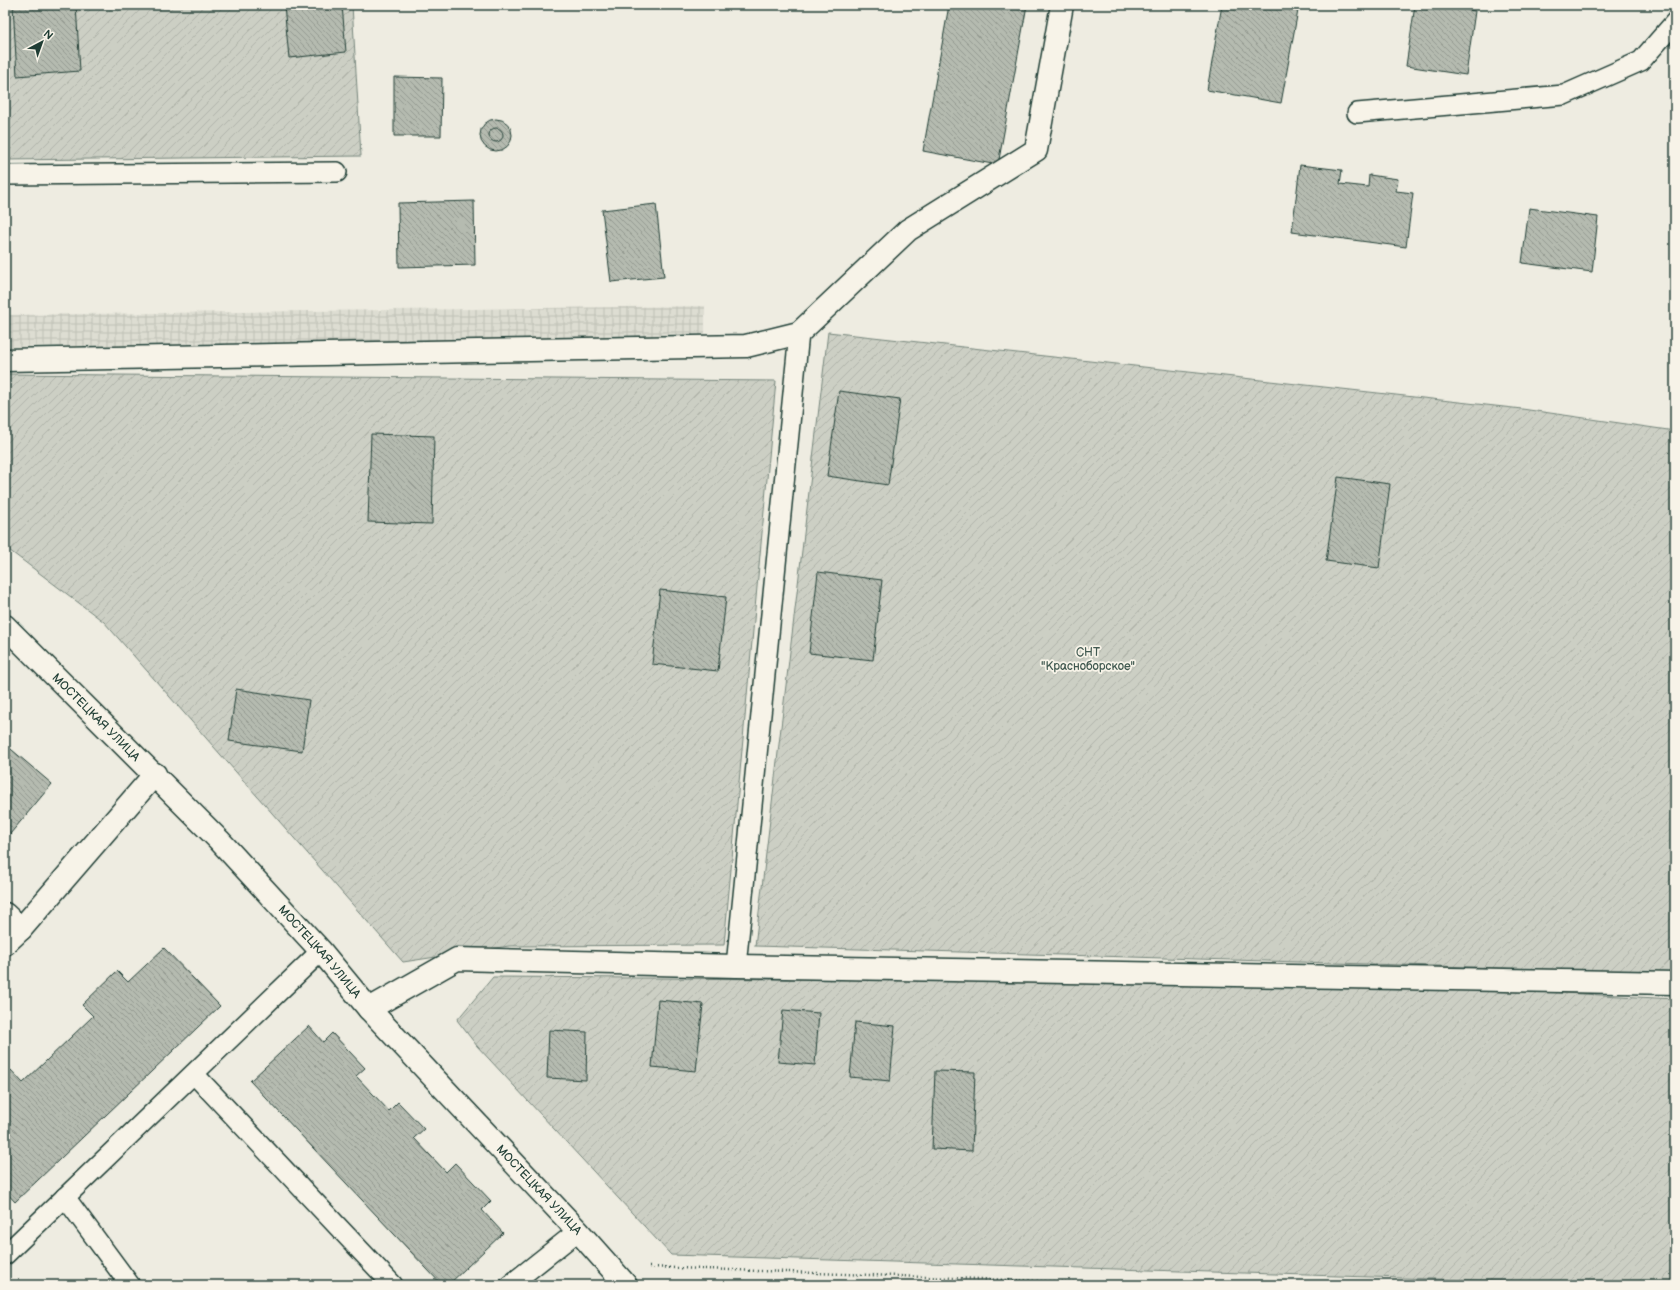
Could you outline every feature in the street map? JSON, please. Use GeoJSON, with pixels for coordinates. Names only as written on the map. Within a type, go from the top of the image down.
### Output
{"type":"FeatureCollection","features":[{"type":"Feature","properties":{"kind":"street"},"geometry":{"type":"LineString","coordinates":[[5,360],[746,346],[799,333],[908,230],[1036,150],[1062,5]]}},
{"type":"Feature","properties":{"kind":"street","name":"МОСТЕЦКАЯ УЛИЦА"},"geometry":{"type":"LineString","coordinates":[[5,626],[155,774],[219,840],[321,951],[368,1009],[611,1266],[626,1285]]}},
{"type":"Feature","properties":{"kind":"street"},"geometry":{"type":"LineString","coordinates":[[5,944],[21,929],[155,774]]}},
{"type":"Feature","properties":{"kind":"street"},"geometry":{"type":"LineString","coordinates":[[5,914],[21,929]]}},
{"type":"Feature","properties":{"kind":"street"},"geometry":{"type":"LineString","coordinates":[[368,1009],[457,959],[736,966],[1675,983]]}},
{"type":"Feature","properties":{"kind":"lane"},"geometry":{"type":"LineString","coordinates":[[1357,113],[1564,95],[1641,62],[1675,22]]}},
{"type":"Feature","properties":{"kind":"lane"},"geometry":{"type":"LineString","coordinates":[[5,174],[337,172]]}},
{"type":"Feature","properties":{"kind":"lane"},"geometry":{"type":"LineString","coordinates":[[736,966],[799,333]]}},
{"type":"Feature","properties":{"kind":"lane"},"geometry":{"type":"LineString","coordinates":[[5,1255],[321,951]]}},
{"type":"Feature","properties":{"kind":"lane"},"geometry":{"type":"LineString","coordinates":[[194,1074],[393,1285]]}},
{"type":"Feature","properties":{"kind":"lane"},"geometry":{"type":"LineString","coordinates":[[65,1197],[130,1285]]}},
{"type":"Feature","properties":{"kind":"lane"},"geometry":{"type":"LineString","coordinates":[[510,1285],[578,1231]]}},
{"type":"Feature","properties":{"kind":"path"},"geometry":{"type":"LineString","coordinates":[[611,1266],[1147,1285]]}},
{"type":"Feature","properties":{"kind":"shaded area"},"geometry":{"type":"Polygon","coordinates":[[[705,306],[705,338],[5,347],[5,315],[705,306]]]}},
{"type":"Feature","properties":{"kind":"green space"},"geometry":{"type":"Polygon","coordinates":[[[5,5],[352,5],[361,156],[5,160],[5,5]]]}},
{"type":"Feature","properties":{"kind":"green space","name":"СНТ \"Красноборское\""},"geometry":{"type":"Polygon","coordinates":[[[828,332],[1522,409],[1675,431],[1675,973],[755,946],[828,332]]]}},
{"type":"Feature","properties":{"kind":"green space"},"geometry":{"type":"Polygon","coordinates":[[[5,374],[776,381],[724,945],[509,946],[403,962],[104,622],[5,547],[5,374]]]}},
{"type":"Feature","properties":{"kind":"green space"},"geometry":{"type":"Polygon","coordinates":[[[493,977],[1378,983],[1675,999],[1675,1285],[1624,1285],[671,1255],[477,1046],[457,1020],[493,977]]]}},
{"type":"Feature","properties":{"kind":"building"},"geometry":{"type":"Polygon","coordinates":[[[13,5],[76,5],[80,71],[17,76],[13,5]]]}},
{"type":"Feature","properties":{"kind":"building"},"geometry":{"type":"Polygon","coordinates":[[[284,5],[342,5],[346,52],[289,58],[284,5]]]}},
{"type":"Feature","properties":{"kind":"building"},"geometry":{"type":"Polygon","coordinates":[[[949,5],[1027,5],[998,165],[923,151],[949,5]]]}},
{"type":"Feature","properties":{"kind":"building"},"geometry":{"type":"Polygon","coordinates":[[[1222,5],[1299,5],[1281,103],[1207,90],[1222,5]]]}},
{"type":"Feature","properties":{"kind":"building"},"geometry":{"type":"Polygon","coordinates":[[[1415,5],[1456,5],[1456,8],[1475,11],[1466,75],[1406,66],[1415,5]]]}},
{"type":"Feature","properties":{"kind":"building"},"geometry":{"type":"Polygon","coordinates":[[[394,77],[442,78],[441,136],[394,136],[394,77]]]}},
{"type":"Feature","properties":{"kind":"building"},"geometry":{"type":"Polygon","coordinates":[[[493,119],[499,119],[508,123],[512,135],[508,147],[499,151],[493,151],[484,147],[480,138],[480,132],[484,123],[493,119]]]}},
{"type":"Feature","properties":{"kind":"building"},"geometry":{"type":"Polygon","coordinates":[[[496,128],[501,130],[503,135],[501,140],[496,142],[491,140],[489,135],[491,130],[496,128]]]}},
{"type":"Feature","properties":{"kind":"building"},"geometry":{"type":"Polygon","coordinates":[[[1300,165],[1342,170],[1340,184],[1368,187],[1369,175],[1398,179],[1396,191],[1413,193],[1406,247],[1292,232],[1300,165]]]}},
{"type":"Feature","properties":{"kind":"building"},"geometry":{"type":"Polygon","coordinates":[[[474,201],[475,265],[399,267],[398,203],[474,201]]]}},
{"type":"Feature","properties":{"kind":"building"},"geometry":{"type":"Polygon","coordinates":[[[656,204],[664,277],[611,282],[602,210],[656,204]]]}},
{"type":"Feature","properties":{"kind":"building"},"geometry":{"type":"Polygon","coordinates":[[[1529,208],[1598,217],[1592,272],[1522,263],[1529,208]]]}},
{"type":"Feature","properties":{"kind":"building"},"geometry":{"type":"Polygon","coordinates":[[[839,391],[900,399],[888,485],[827,476],[839,391]]]}},
{"type":"Feature","properties":{"kind":"building"},"geometry":{"type":"Polygon","coordinates":[[[371,434],[434,436],[432,524],[368,522],[371,434]]]}},
{"type":"Feature","properties":{"kind":"building"},"geometry":{"type":"Polygon","coordinates":[[[1338,477],[1390,484],[1379,568],[1326,561],[1338,477]]]}},
{"type":"Feature","properties":{"kind":"building"},"geometry":{"type":"Polygon","coordinates":[[[818,572],[882,580],[873,660],[809,653],[818,572]]]}},
{"type":"Feature","properties":{"kind":"building"},"geometry":{"type":"Polygon","coordinates":[[[660,590],[726,597],[718,671],[652,664],[660,590]]]}},
{"type":"Feature","properties":{"kind":"building"},"geometry":{"type":"Polygon","coordinates":[[[236,689],[309,700],[302,751],[229,741],[236,689]]]}},
{"type":"Feature","properties":{"kind":"building"},"geometry":{"type":"Polygon","coordinates":[[[5,744],[52,784],[5,840],[5,744]]]}},
{"type":"Feature","properties":{"kind":"building"},"geometry":{"type":"Polygon","coordinates":[[[164,948],[220,1006],[15,1202],[5,1191],[5,1076],[11,1070],[23,1083],[93,1016],[82,1005],[117,971],[128,982],[164,948]]]}},
{"type":"Feature","properties":{"kind":"building"},"geometry":{"type":"Polygon","coordinates":[[[658,1000],[703,1004],[696,1071],[652,1067],[658,1000]]]}},
{"type":"Feature","properties":{"kind":"building"},"geometry":{"type":"Polygon","coordinates":[[[783,1010],[819,1013],[815,1065],[778,1062],[783,1010]]]}},
{"type":"Feature","properties":{"kind":"building"},"geometry":{"type":"Polygon","coordinates":[[[855,1022],[895,1026],[890,1081],[850,1077],[855,1022]]]}},
{"type":"Feature","properties":{"kind":"building"},"geometry":{"type":"Polygon","coordinates":[[[309,1026],[323,1042],[332,1033],[365,1068],[356,1076],[389,1111],[398,1102],[424,1129],[414,1138],[446,1172],[455,1163],[491,1201],[482,1210],[503,1233],[448,1285],[442,1285],[250,1081],[309,1026]]]}},
{"type":"Feature","properties":{"kind":"building"},"geometry":{"type":"Polygon","coordinates":[[[549,1030],[587,1032],[586,1080],[547,1078],[549,1030]]]}},
{"type":"Feature","properties":{"kind":"building"},"geometry":{"type":"Polygon","coordinates":[[[935,1071],[975,1072],[972,1151],[932,1149],[935,1071]]]}}]}
